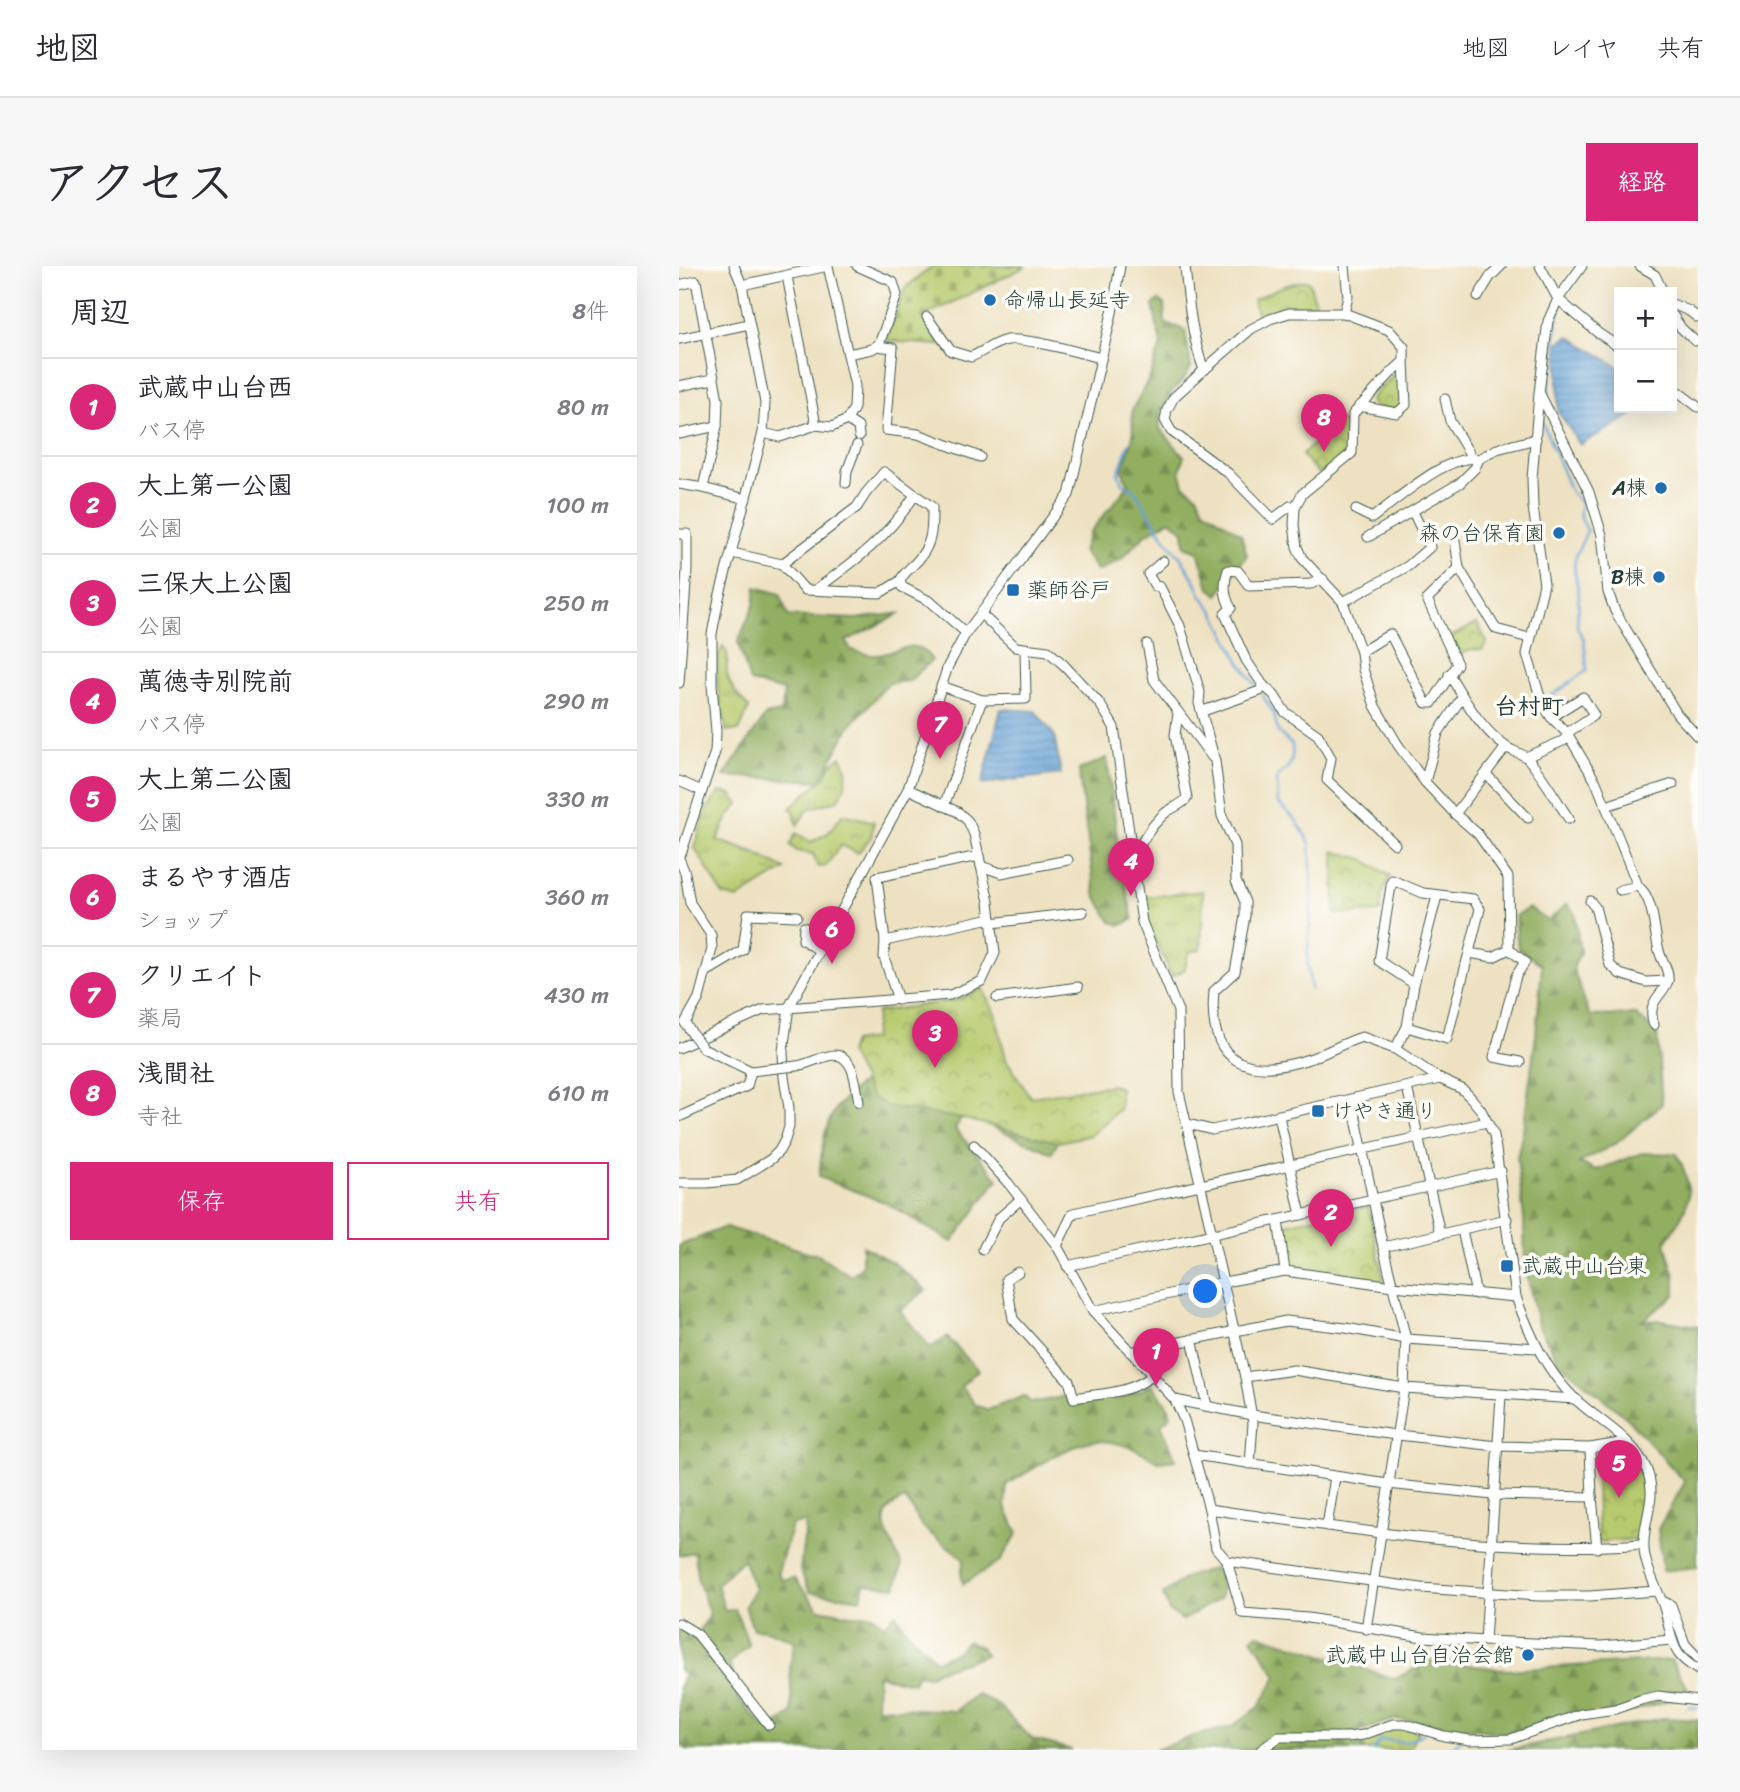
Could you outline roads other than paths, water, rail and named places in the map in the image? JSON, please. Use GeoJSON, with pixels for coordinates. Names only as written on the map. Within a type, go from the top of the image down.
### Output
{"type":"FeatureCollection","features":[{"type":"Feature","properties":{"kind":"street"},"geometry":{"type":"LineString","coordinates":[[734,266],[742,285],[765,403],[763,433],[712,634],[715,752],[683,851],[679,856],[690,903],[711,935],[712,949],[699,998],[685,1023],[703,1048],[751,1070],[811,1064],[834,1055],[844,1058],[851,1066],[859,1102]]}},
{"type":"Feature","properties":{"kind":"street"},"geometry":{"type":"LineString","coordinates":[[742,285],[787,276],[801,269],[829,266],[856,396],[855,408],[847,419],[832,427],[816,425],[780,437],[763,433]]}},
{"type":"Feature","properties":{"kind":"street"},"geometry":{"type":"LineString","coordinates":[[848,354],[876,346],[897,295],[893,282],[857,266]]}},
{"type":"Feature","properties":{"kind":"street"},"geometry":{"type":"LineString","coordinates":[[679,1183],[737,1180],[758,1169],[779,1151],[789,1127],[783,1051],[789,1007],[908,789],[948,666],[966,634],[1069,495],[1120,266]]}},
{"type":"Feature","properties":{"kind":"street"},"geometry":{"type":"LineString","coordinates":[[1185,266],[1199,358],[1204,370]]}},
{"type":"Feature","properties":{"kind":"street"},"geometry":{"type":"LineString","coordinates":[[1344,313],[1348,297],[1345,266]]}},
{"type":"Feature","properties":{"kind":"street"},"geometry":{"type":"LineString","coordinates":[[1478,297],[1490,276],[1501,266]]}},
{"type":"Feature","properties":{"kind":"street"},"geometry":{"type":"LineString","coordinates":[[1539,266],[1558,299],[1614,344]]}},
{"type":"Feature","properties":{"kind":"street"},"geometry":{"type":"LineString","coordinates":[[1582,266],[1558,299],[1548,321],[1532,479],[1533,507],[1544,584],[1527,654],[1542,703],[1567,733],[1596,782],[1638,886],[1645,893],[1652,913],[1654,935],[1667,967],[1668,981],[1655,998],[1652,1018],[1654,1025]]}},
{"type":"Feature","properties":{"kind":"street"},"geometry":{"type":"LineString","coordinates":[[1640,266],[1655,275],[1660,287]]}},
{"type":"Feature","properties":{"kind":"street"},"geometry":{"type":"LineString","coordinates":[[787,276],[816,425]]}},
{"type":"Feature","properties":{"kind":"street"},"geometry":{"type":"LineString","coordinates":[[679,285],[696,281],[718,400],[717,426],[703,488]]}},
{"type":"Feature","properties":{"kind":"street"},"geometry":{"type":"LineString","coordinates":[[1677,306],[1698,318]]}},
{"type":"Feature","properties":{"kind":"street"},"geometry":{"type":"LineString","coordinates":[[1295,507],[1290,506],[1273,519],[1228,473],[1171,431],[1165,420],[1174,397],[1251,328],[1289,313],[1344,313],[1389,330],[1404,347],[1406,405],[1397,413],[1359,406]]}},
{"type":"Feature","properties":{"kind":"street"},"geometry":{"type":"LineString","coordinates":[[927,317],[951,351],[971,357],[1007,340],[1101,358]]}},
{"type":"Feature","properties":{"kind":"street"},"geometry":{"type":"LineString","coordinates":[[1677,322],[1695,341]]}},
{"type":"Feature","properties":{"kind":"street"},"geometry":{"type":"LineString","coordinates":[[679,339],[749,324]]}},
{"type":"Feature","properties":{"kind":"street"},"geometry":{"type":"LineString","coordinates":[[876,346],[893,348],[886,430],[918,434],[980,457]]}},
{"type":"Feature","properties":{"kind":"street"},"geometry":{"type":"LineString","coordinates":[[1405,361],[1353,414],[1352,453],[1302,495],[1295,507],[1297,547],[1302,558],[1343,603],[1361,652],[1363,669],[1375,706],[1398,746],[1425,782],[1478,834],[1508,877],[1509,949]]}},
{"type":"Feature","properties":{"kind":"street"},"geometry":{"type":"LineString","coordinates":[[679,386],[713,379]]}},
{"type":"Feature","properties":{"kind":"street"},"geometry":{"type":"LineString","coordinates":[[1677,391],[1698,407]]}},
{"type":"Feature","properties":{"kind":"street"},"geometry":{"type":"LineString","coordinates":[[1539,393],[1589,492],[1602,535],[1608,592],[1615,611],[1677,714],[1697,736],[1698,748]]}},
{"type":"Feature","properties":{"kind":"street"},"geometry":{"type":"LineString","coordinates":[[1368,537],[1386,529],[1461,483],[1475,468],[1475,458],[1450,421],[1445,399]]}},
{"type":"Feature","properties":{"kind":"street"},"geometry":{"type":"LineString","coordinates":[[846,484],[847,471],[858,441],[859,427],[847,419]]}},
{"type":"Feature","properties":{"kind":"street"},"geometry":{"type":"LineString","coordinates":[[679,434],[717,426]]}},
{"type":"Feature","properties":{"kind":"street"},"geometry":{"type":"LineString","coordinates":[[1356,510],[1372,517],[1439,469],[1536,439]]}},
{"type":"Feature","properties":{"kind":"street"},"geometry":{"type":"LineString","coordinates":[[731,553],[782,564],[805,590],[880,593],[899,581],[932,539],[932,507],[884,472],[857,507],[782,564]]}},
{"type":"Feature","properties":{"kind":"street"},"geometry":{"type":"LineString","coordinates":[[679,484],[745,499]]}},
{"type":"Feature","properties":{"kind":"street"},"geometry":{"type":"LineString","coordinates":[[815,590],[873,547],[900,518],[915,495]]}},
{"type":"Feature","properties":{"kind":"street"},"geometry":{"type":"LineString","coordinates":[[1343,603],[1430,547],[1413,512]]}},
{"type":"Feature","properties":{"kind":"street"},"geometry":{"type":"LineString","coordinates":[[679,534],[687,534],[679,683]]}},
{"type":"Feature","properties":{"kind":"street"},"geometry":{"type":"LineString","coordinates":[[1455,541],[1459,568],[1496,629],[1529,638]]}},
{"type":"Feature","properties":{"kind":"street"},"geometry":{"type":"LineString","coordinates":[[1163,561],[1148,574],[1155,586],[1160,587],[1180,626],[1200,692],[1199,703],[1215,761],[1222,816],[1235,845],[1236,881],[1245,902],[1235,972],[1214,991],[1214,1027],[1219,1043],[1229,1057],[1244,1064],[1263,1066],[1310,1059],[1362,1037],[1395,1049],[1440,1079],[1462,1089],[1481,1110],[1494,1135],[1501,1171],[1516,1297],[1536,1348],[1551,1370],[1576,1399],[1638,1454],[1646,1468],[1652,1491],[1652,1507],[1643,1544],[1655,1591],[1662,1601],[1672,1640],[1686,1662],[1698,1670]]}},
{"type":"Feature","properties":{"kind":"street"},"geometry":{"type":"LineString","coordinates":[[1361,652],[1390,634],[1426,703],[1432,702],[1457,664],[1427,599],[1459,568]]}},
{"type":"Feature","properties":{"kind":"street"},"geometry":{"type":"LineString","coordinates":[[1323,579],[1311,584],[1249,586],[1238,571],[1228,570],[1224,581],[1231,608],[1225,614],[1246,660],[1263,685],[1285,712],[1318,735],[1331,758],[1327,780],[1395,844]]}},
{"type":"Feature","properties":{"kind":"street"},"geometry":{"type":"LineString","coordinates":[[899,581],[902,587],[931,602],[966,634]]}},
{"type":"Feature","properties":{"kind":"street"},"geometry":{"type":"LineString","coordinates":[[982,615],[1016,648],[1048,652],[1064,665],[1107,713],[1114,727],[1143,929],[1178,1011],[1179,1092],[1245,1377],[1252,1415],[1251,1464]]}},
{"type":"Feature","properties":{"kind":"street"},"geometry":{"type":"LineString","coordinates":[[1147,644],[1154,680],[1215,761]]}},
{"type":"Feature","properties":{"kind":"street"},"geometry":{"type":"LineString","coordinates":[[941,686],[982,700],[1026,699],[1025,649]]}},
{"type":"Feature","properties":{"kind":"street"},"geometry":{"type":"LineString","coordinates":[[1449,674],[1462,697],[1486,727],[1506,747],[1526,757],[1569,819]]}},
{"type":"Feature","properties":{"kind":"street"},"geometry":{"type":"LineString","coordinates":[[1203,711],[1260,691],[1263,685]]}},
{"type":"Feature","properties":{"kind":"street"},"geometry":{"type":"LineString","coordinates":[[1425,782],[1438,733],[1462,697]]}},
{"type":"Feature","properties":{"kind":"street"},"geometry":{"type":"LineString","coordinates":[[1526,757],[1565,740],[1567,733],[1594,716],[1583,697],[1551,717]]}},
{"type":"Feature","properties":{"kind":"street"},"geometry":{"type":"LineString","coordinates":[[944,806],[982,700]]}},
{"type":"Feature","properties":{"kind":"street"},"geometry":{"type":"LineString","coordinates":[[1132,862],[1137,850],[1166,812],[1181,805],[1188,797],[1175,735],[1178,713]]}},
{"type":"Feature","properties":{"kind":"street"},"geometry":{"type":"LineString","coordinates":[[1455,814],[1506,747]]}},
{"type":"Feature","properties":{"kind":"street"},"geometry":{"type":"LineString","coordinates":[[1486,774],[1528,818]]}},
{"type":"Feature","properties":{"kind":"street"},"geometry":{"type":"LineString","coordinates":[[679,781],[702,791]]}},
{"type":"Feature","properties":{"kind":"street"},"geometry":{"type":"LineString","coordinates":[[1606,806],[1673,784]]}},
{"type":"Feature","properties":{"kind":"street"},"geometry":{"type":"LineString","coordinates":[[679,1048],[764,1010],[950,995],[982,981],[995,953],[992,921],[974,834],[968,821],[957,812],[908,789]]}},
{"type":"Feature","properties":{"kind":"street"},"geometry":{"type":"LineString","coordinates":[[898,1000],[884,957],[885,941],[877,877],[980,861],[1002,873],[1068,860]]}},
{"type":"Feature","properties":{"kind":"street"},"geometry":{"type":"LineString","coordinates":[[1407,1027],[1447,1040],[1480,909],[1473,899],[1423,893],[1392,880],[1379,961],[1413,984]]}},
{"type":"Feature","properties":{"kind":"street"},"geometry":{"type":"LineString","coordinates":[[1620,890],[1638,886]]}},
{"type":"Feature","properties":{"kind":"street"},"geometry":{"type":"LineString","coordinates":[[1395,1049],[1407,1027],[1413,984],[1437,896]]}},
{"type":"Feature","properties":{"kind":"street"},"geometry":{"type":"LineString","coordinates":[[1590,901],[1595,907],[1610,965],[1620,974],[1646,982],[1668,981]]}},
{"type":"Feature","properties":{"kind":"street"},"geometry":{"type":"LineString","coordinates":[[885,941],[992,921],[1083,912]]}},
{"type":"Feature","properties":{"kind":"street"},"geometry":{"type":"LineString","coordinates":[[708,971],[743,950],[748,914],[797,916]]}},
{"type":"Feature","properties":{"kind":"street"},"geometry":{"type":"LineString","coordinates":[[804,927],[803,940],[820,951]]}},
{"type":"Feature","properties":{"kind":"street"},"geometry":{"type":"LineString","coordinates":[[1469,953],[1493,957],[1509,949]]}},
{"type":"Feature","properties":{"kind":"street"},"geometry":{"type":"LineString","coordinates":[[1509,949],[1525,962],[1516,976],[1495,1057],[1520,1062]]}},
{"type":"Feature","properties":{"kind":"street"},"geometry":{"type":"LineString","coordinates":[[997,998],[1078,987]]}},
{"type":"Feature","properties":{"kind":"street"},"geometry":{"type":"LineString","coordinates":[[679,1117],[747,1086],[751,1070]]}},
{"type":"Feature","properties":{"kind":"street"},"geometry":{"type":"LineString","coordinates":[[1188,1124],[1212,1130],[1440,1079]]}},
{"type":"Feature","properties":{"kind":"street"},"geometry":{"type":"LineString","coordinates":[[1407,1087],[1440,1234]]}},
{"type":"Feature","properties":{"kind":"street"},"geometry":{"type":"LineString","coordinates":[[1352,1100],[1383,1247],[1406,1339],[1403,1388],[1366,1629]]}},
{"type":"Feature","properties":{"kind":"street"},"geometry":{"type":"LineString","coordinates":[[1279,1116],[1301,1215]]}},
{"type":"Feature","properties":{"kind":"street"},"geometry":{"type":"LineString","coordinates":[[1056,1246],[1073,1213],[1487,1122]]}},
{"type":"Feature","properties":{"kind":"street"},"geometry":{"type":"LineString","coordinates":[[974,1145],[1021,1199],[1056,1246],[1093,1311],[1175,1400],[1209,1509],[1216,1548],[1227,1561],[1241,1613],[1308,1618],[1423,1637],[1485,1642],[1601,1646],[1672,1640]]}},
{"type":"Feature","properties":{"kind":"street"},"geometry":{"type":"LineString","coordinates":[[1067,1266],[1501,1171]]}},
{"type":"Feature","properties":{"kind":"street"},"geometry":{"type":"LineString","coordinates":[[983,1249],[999,1218],[1021,1199]]}},
{"type":"Feature","properties":{"kind":"street"},"geometry":{"type":"LineString","coordinates":[[1383,1247],[1507,1219]]}},
{"type":"Feature","properties":{"kind":"street"},"geometry":{"type":"LineString","coordinates":[[1278,1220],[1285,1271]]}},
{"type":"Feature","properties":{"kind":"street"},"geometry":{"type":"LineString","coordinates":[[1462,1230],[1476,1294]]}},
{"type":"Feature","properties":{"kind":"street"},"geometry":{"type":"LineString","coordinates":[[1093,1311],[1285,1271],[1394,1286],[1516,1297]]}},
{"type":"Feature","properties":{"kind":"street"},"geometry":{"type":"LineString","coordinates":[[1018,1272],[1006,1279],[1013,1319],[1069,1381],[1074,1398],[1115,1393],[1139,1386],[1152,1376]]}},
{"type":"Feature","properties":{"kind":"street"},"geometry":{"type":"LineString","coordinates":[[1131,1352],[1286,1321],[1406,1339],[1536,1348]]}},
{"type":"Feature","properties":{"kind":"street"},"geometry":{"type":"LineString","coordinates":[[1192,1339],[1207,1406]]}},
{"type":"Feature","properties":{"kind":"street"},"geometry":{"type":"LineString","coordinates":[[1245,1377],[1294,1370],[1403,1388],[1576,1399]]}},
{"type":"Feature","properties":{"kind":"street"},"geometry":{"type":"LineString","coordinates":[[1485,1642],[1500,1396]]}},
{"type":"Feature","properties":{"kind":"street"},"geometry":{"type":"LineString","coordinates":[[1175,1400],[1252,1415],[1497,1446],[1590,1448],[1626,1442]]}},
{"type":"Feature","properties":{"kind":"street"},"geometry":{"type":"LineString","coordinates":[[1590,1448],[1597,1548]]}},
{"type":"Feature","properties":{"kind":"street"},"geometry":{"type":"LineString","coordinates":[[1193,1455],[1388,1484],[1493,1495],[1592,1497]]}},
{"type":"Feature","properties":{"kind":"street"},"geometry":{"type":"LineString","coordinates":[[1327,1526],[1335,1477]]}},
{"type":"Feature","properties":{"kind":"street"},"geometry":{"type":"LineString","coordinates":[[1209,1509],[1381,1534],[1597,1548],[1643,1544]]}},
{"type":"Feature","properties":{"kind":"street"},"geometry":{"type":"LineString","coordinates":[[1227,1561],[1312,1571],[1373,1582],[1487,1592],[1590,1596],[1655,1591]]}},
{"type":"Feature","properties":{"kind":"street"},"geometry":{"type":"LineString","coordinates":[[1662,1601],[1671,1605],[1685,1644],[1698,1657]]}},
{"type":"Feature","properties":{"kind":"street"},"geometry":{"type":"LineString","coordinates":[[679,1623],[704,1641],[769,1726]]}},
{"type":"Feature","properties":{"kind":"street"},"geometry":{"type":"LineString","coordinates":[[1261,1750],[1279,1737],[1348,1737],[1363,1735],[1392,1724],[1405,1724],[1444,1736],[1470,1740],[1511,1739],[1581,1714],[1615,1709],[1658,1696],[1698,1701]]}},
{"type":"Feature","properties":{"kind":"water"},"geometry":{"type":"Polygon","coordinates":[[[1569,336],[1614,364],[1614,413],[1636,413],[1580,445],[1558,411],[1558,343],[1569,336]]]}},
{"type":"Feature","properties":{"kind":"water"},"geometry":{"type":"Polygon","coordinates":[[[1001,709],[1035,711],[1054,735],[1061,774],[982,784],[1001,709]]]}},
{"type":"Feature","properties":{"kind":"waterway"},"geometry":{"type":"LineString","coordinates":[[1548,396],[1560,306]]}},
{"type":"Feature","properties":{"kind":"waterway"},"geometry":{"type":"LineString","coordinates":[[1543,416],[1542,421],[1571,492],[1582,504],[1580,514],[1587,531],[1576,555],[1574,567],[1579,595],[1577,627],[1584,640],[1587,670],[1546,700]]}},
{"type":"Feature","properties":{"kind":"waterway"},"geometry":{"type":"LineString","coordinates":[[1129,443],[1118,474],[1123,483],[1135,491],[1166,540],[1179,555],[1201,595],[1214,611],[1239,661],[1258,689]]}},
{"type":"Feature","properties":{"kind":"waterway"},"geometry":{"type":"LineString","coordinates":[[1262,694],[1274,714],[1278,732],[1292,745],[1290,764],[1277,777],[1278,803],[1296,820],[1310,843],[1312,896],[1307,962],[1311,990]]}},
{"type":"Feature","properties":{"kind":"waterway"},"geometry":{"type":"LineString","coordinates":[[1688,1707],[1698,1708]]}},
{"type":"Feature","properties":{"kind":"waterway"},"geometry":{"type":"LineString","coordinates":[[1373,1750],[1381,1740],[1406,1742],[1424,1733]]}},
{"type":"Feature","properties":{"kind":"waterway"},"geometry":{"type":"LineString","coordinates":[[1449,1750],[1460,1741]]}},
{"type":"Feature","properties":{"kind":"place","name":"命帰山長延寺"},"geometry":{"type":"Point","coordinates":[990,300]}},
{"type":"Feature","properties":{"kind":"place","name":"浅間社"},"geometry":{"type":"Point","coordinates":[1324,452]}},
{"type":"Feature","properties":{"kind":"place","name":"A棟"},"geometry":{"type":"Point","coordinates":[1661,488]}},
{"type":"Feature","properties":{"kind":"place","name":"森の台保育園"},"geometry":{"type":"Point","coordinates":[1559,533]}},
{"type":"Feature","properties":{"kind":"place","name":"B棟"},"geometry":{"type":"Point","coordinates":[1659,577]}},
{"type":"Feature","properties":{"kind":"place","name":"薬師谷戸"},"geometry":{"type":"Point","coordinates":[1013,590]}},
{"type":"Feature","properties":{"kind":"place","name":"クリエイト"},"geometry":{"type":"Point","coordinates":[940,759]}},
{"type":"Feature","properties":{"kind":"place","name":"萬徳寺別院前"},"geometry":{"type":"Point","coordinates":[1131,896]}},
{"type":"Feature","properties":{"kind":"place","name":"まるやす酒店"},"geometry":{"type":"Point","coordinates":[832,964]}},
{"type":"Feature","properties":{"kind":"place","name":"三保大上公園"},"geometry":{"type":"Point","coordinates":[935,1068]}},
{"type":"Feature","properties":{"kind":"place","name":"けやき通り"},"geometry":{"type":"Point","coordinates":[1318,1111]}},
{"type":"Feature","properties":{"kind":"place","name":"大上第一公園"},"geometry":{"type":"Point","coordinates":[1331,1247]}},
{"type":"Feature","properties":{"kind":"place","name":"武蔵中山台東"},"geometry":{"type":"Point","coordinates":[1507,1266]}},
{"type":"Feature","properties":{"kind":"place","name":"武蔵中山台西"},"geometry":{"type":"Point","coordinates":[1156,1386]}},
{"type":"Feature","properties":{"kind":"place","name":"大上第二公園"},"geometry":{"type":"Point","coordinates":[1619,1498]}},
{"type":"Feature","properties":{"kind":"place","name":"武蔵中山台自治会館"},"geometry":{"type":"Point","coordinates":[1528,1655]}},
{"type":"Feature","properties":{"kind":"district","name":"台村町"},"geometry":{"type":"Point","coordinates":[1529,706]}}]}
